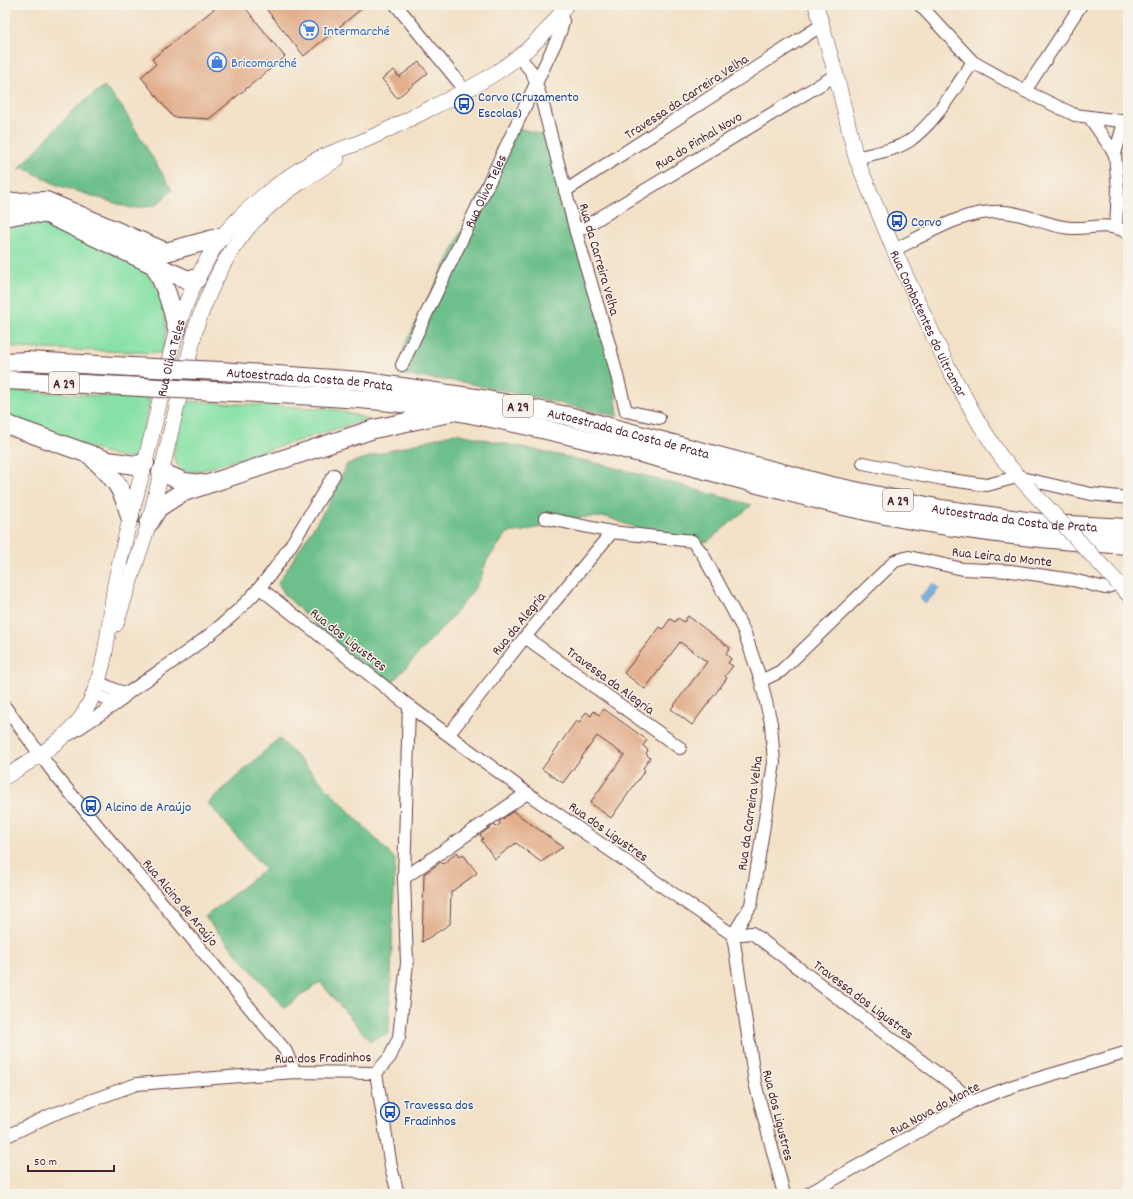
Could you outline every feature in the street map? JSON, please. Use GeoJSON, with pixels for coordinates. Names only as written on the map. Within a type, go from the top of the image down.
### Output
{"type":"FeatureCollection","features":[{"type":"Feature","properties":{"kind":"highway"},"geometry":{"type":"LineString","coordinates":[[5,204],[15,202],[46,201],[160,259],[186,279],[197,279]]}},
{"type":"Feature","properties":{"kind":"highway"},"geometry":{"type":"LineString","coordinates":[[5,217],[26,213],[48,214],[160,259],[221,237]]}},
{"type":"Feature","properties":{"kind":"highway"},"geometry":{"type":"LineString","coordinates":[[160,259],[163,281],[171,302],[177,330]]}},
{"type":"Feature","properties":{"kind":"highway"},"geometry":{"type":"LineString","coordinates":[[5,355],[28,361]]}},
{"type":"Feature","properties":{"kind":"highway","name":"Autoestrada da Costa de Prata"},"geometry":{"type":"LineString","coordinates":[[5,362],[28,361],[220,371],[361,381],[482,399],[568,416],[827,485],[941,509],[1048,524],[1128,528]]}},
{"type":"Feature","properties":{"kind":"highway","name":"Autoestrada da Costa de Prata"},"geometry":{"type":"LineString","coordinates":[[5,380],[360,398],[459,412],[562,433],[825,501],[937,524],[1057,541],[1128,545]]}},
{"type":"Feature","properties":{"kind":"highway"},"geometry":{"type":"LineString","coordinates":[[149,523],[158,508],[181,492],[374,428],[459,412]]}},
{"type":"Feature","properties":{"kind":"highway"},"geometry":{"type":"LineString","coordinates":[[5,424],[108,461],[135,465],[153,464],[184,482],[205,484]]}},
{"type":"Feature","properties":{"kind":"highway"},"geometry":{"type":"LineString","coordinates":[[89,454],[116,480],[126,501],[130,517]]}},
{"type":"Feature","properties":{"kind":"main road","name":"Rua Combatentes do Ultramar"},"geometry":{"type":"LineString","coordinates":[[816,5],[836,75],[856,158],[894,250],[947,365],[982,429],[1001,457],[1017,477],[1128,594]]}},
{"type":"Feature","properties":{"kind":"main road","name":"Rua Oliva Teles"},"geometry":{"type":"LineString","coordinates":[[103,659],[149,523],[153,464],[152,434],[177,330],[197,279],[221,237],[256,202],[290,176],[315,160],[366,140],[464,92],[520,58],[563,10]]}},
{"type":"Feature","properties":{"kind":"main road","name":"Rua Oliva Teles"},"geometry":{"type":"LineString","coordinates":[[5,777],[60,740],[83,715],[96,688],[103,659],[116,582],[130,517],[153,464],[170,436],[196,327],[204,303],[219,271],[243,234],[263,212],[296,185],[366,140]]}},
{"type":"Feature","properties":{"kind":"main road"},"geometry":{"type":"LineString","coordinates":[[204,303],[197,279],[219,271]]}},
{"type":"Feature","properties":{"kind":"street"},"geometry":{"type":"LineString","coordinates":[[396,5],[457,80],[464,92]]}},
{"type":"Feature","properties":{"kind":"street"},"geometry":{"type":"LineString","coordinates":[[920,5],[973,62],[1025,91],[1075,116],[1126,122],[1115,154],[1118,190],[1116,226]]}},
{"type":"Feature","properties":{"kind":"street"},"geometry":{"type":"LineString","coordinates":[[1025,91],[1081,5]]}},
{"type":"Feature","properties":{"kind":"street","name":"Rua Oliva Teles"},"geometry":{"type":"LineString","coordinates":[[402,365],[560,33],[563,21],[563,10]]}},
{"type":"Feature","properties":{"kind":"street","name":"Travessa da Carreira Velha"},"geometry":{"type":"LineString","coordinates":[[565,191],[822,25]]}},
{"type":"Feature","properties":{"kind":"street","name":"Rua da Carreira Velha"},"geometry":{"type":"LineString","coordinates":[[520,58],[532,72],[536,82],[626,410],[659,418]]}},
{"type":"Feature","properties":{"kind":"street"},"geometry":{"type":"LineString","coordinates":[[856,158],[894,148],[908,142],[928,126],[973,62]]}},
{"type":"Feature","properties":{"kind":"street","name":"Rua do Pinhal Novo"},"geometry":{"type":"LineString","coordinates":[[576,232],[836,75]]}},
{"type":"Feature","properties":{"kind":"street"},"geometry":{"type":"LineString","coordinates":[[1090,118],[1115,154]]}},
{"type":"Feature","properties":{"kind":"street"},"geometry":{"type":"LineString","coordinates":[[894,250],[964,216],[994,210],[1013,213],[1070,228],[1116,226],[1128,233]]}},
{"type":"Feature","properties":{"kind":"street"},"geometry":{"type":"LineString","coordinates":[[863,463],[943,479],[987,485],[1017,477],[1091,494],[1128,498]]}},
{"type":"Feature","properties":{"kind":"street","name":"Rua Oliva Teles"},"geometry":{"type":"LineString","coordinates":[[60,740],[88,724],[217,629],[260,588],[280,561],[334,475]]}},
{"type":"Feature","properties":{"kind":"street"},"geometry":{"type":"LineString","coordinates":[[545,518],[612,532]]}},
{"type":"Feature","properties":{"kind":"street","name":"Rua da Carreira Velha"},"geometry":{"type":"LineString","coordinates":[[612,532],[692,541],[702,552],[744,631],[761,681],[771,724],[774,763],[751,905],[733,935]]}},
{"type":"Feature","properties":{"kind":"street","name":"Rua da Alegria"},"geometry":{"type":"LineString","coordinates":[[449,734],[525,636],[612,532]]}},
{"type":"Feature","properties":{"kind":"street","name":"Rua Leira do Monte"},"geometry":{"type":"LineString","coordinates":[[761,681],[781,671],[895,561],[909,557],[963,569],[1011,571],[1073,580],[1105,588],[1118,583]]}},
{"type":"Feature","properties":{"kind":"street","name":"Rua dos Ligustres"},"geometry":{"type":"LineString","coordinates":[[260,588],[410,706],[527,793],[733,935],[754,1083],[784,1194]]}},
{"type":"Feature","properties":{"kind":"street","name":"Travessa da Alegria"},"geometry":{"type":"LineString","coordinates":[[525,636],[680,748]]}},
{"type":"Feature","properties":{"kind":"street"},"geometry":{"type":"LineString","coordinates":[[96,688],[108,700],[124,697]]}},
{"type":"Feature","properties":{"kind":"street","name":"Rua dos Fradinhos"},"geometry":{"type":"LineString","coordinates":[[5,1137],[50,1115],[137,1084],[295,1072],[376,1073],[390,1056],[399,1037],[407,963],[404,878],[410,706]]}},
{"type":"Feature","properties":{"kind":"street","name":"Rua Alcino de Araújo"},"geometry":{"type":"LineString","coordinates":[[5,707],[56,776],[284,1050],[295,1072]]}},
{"type":"Feature","properties":{"kind":"street"},"geometry":{"type":"LineString","coordinates":[[404,878],[527,793]]}},
{"type":"Feature","properties":{"kind":"street","name":"Travessa dos Ligustres"},"geometry":{"type":"LineString","coordinates":[[733,935],[752,933],[957,1088],[970,1102]]}},
{"type":"Feature","properties":{"kind":"street","name":"Rua Nova do Monte"},"geometry":{"type":"LineString","coordinates":[[808,1194],[970,1102],[1013,1086],[1128,1052]]}},
{"type":"Feature","properties":{"kind":"street"},"geometry":{"type":"LineString","coordinates":[[376,1073],[391,1167],[398,1194]]}},
{"type":"Feature","properties":{"kind":"green space"},"geometry":{"type":"Polygon","coordinates":[[[104,86],[122,107],[172,190],[155,206],[131,208],[57,185],[24,168],[19,169],[72,111],[104,86]]]}},
{"type":"Feature","properties":{"kind":"green space"},"geometry":{"type":"Polygon","coordinates":[[[514,127],[550,137],[610,338],[618,416],[462,382],[399,375],[404,347],[514,127]]]}},
{"type":"Feature","properties":{"kind":"green space"},"geometry":{"type":"Polygon","coordinates":[[[50,221],[141,268],[150,277],[161,297],[166,318],[163,353],[22,348],[5,345],[5,224],[10,222],[50,221]]]}},
{"type":"Feature","properties":{"kind":"green space"},"geometry":{"type":"Polygon","coordinates":[[[5,390],[150,399],[137,457],[122,458],[5,419],[5,390]]]}},
{"type":"Feature","properties":{"kind":"green space"},"geometry":{"type":"Polygon","coordinates":[[[185,401],[333,409],[368,419],[196,472],[184,471],[177,465],[173,455],[185,401]]]}},
{"type":"Feature","properties":{"kind":"green space"},"geometry":{"type":"Polygon","coordinates":[[[455,433],[605,465],[752,505],[708,541],[694,543],[644,531],[607,517],[584,517],[523,531],[507,533],[486,562],[481,578],[476,587],[452,617],[389,686],[327,636],[285,595],[278,583],[329,503],[347,464],[455,433]]]}},
{"type":"Feature","properties":{"kind":"green space"},"geometry":{"type":"Polygon","coordinates":[[[279,738],[395,859],[389,1033],[370,1041],[320,982],[284,1008],[205,917],[265,869],[208,803],[279,738]]]}},
{"type":"Feature","properties":{"kind":"water"},"geometry":{"type":"Polygon","coordinates":[[[933,583],[939,589],[925,604],[919,598],[933,583]]]}},
{"type":"Feature","properties":{"kind":"building","name":"Bricomarché"},"geometry":{"type":"Polygon","coordinates":[[[219,5],[243,5],[285,57],[209,119],[173,117],[141,77],[156,64],[152,59],[219,5]]]}},
{"type":"Feature","properties":{"kind":"building","name":"Intermarché"},"geometry":{"type":"Polygon","coordinates":[[[263,5],[366,5],[304,56],[263,5]]]}},
{"type":"Feature","properties":{"kind":"building","name":"Intermarché"},"geometry":{"type":"Polygon","coordinates":[[[419,62],[428,73],[397,98],[382,79],[394,70],[399,77],[419,62]]]}},
{"type":"Feature","properties":{"kind":"building"},"geometry":{"type":"Polygon","coordinates":[[[688,616],[730,648],[726,654],[731,659],[728,663],[733,666],[725,676],[727,678],[692,725],[671,709],[707,662],[680,642],[645,689],[624,673],[660,627],[663,629],[670,619],[675,622],[678,618],[684,622],[688,616]]]}},
{"type":"Feature","properties":{"kind":"building"},"geometry":{"type":"Polygon","coordinates":[[[604,709],[647,740],[643,746],[648,750],[646,754],[650,758],[643,768],[645,770],[611,818],[590,803],[624,755],[597,736],[563,783],[542,769],[576,721],[579,723],[586,712],[591,716],[594,711],[599,715],[604,709]]]}},
{"type":"Feature","properties":{"kind":"building"},"geometry":{"type":"Polygon","coordinates":[[[513,811],[563,847],[541,862],[516,843],[495,859],[481,840],[483,839],[480,835],[494,825],[496,827],[500,824],[499,822],[513,811]]]}},
{"type":"Feature","properties":{"kind":"building"},"geometry":{"type":"Polygon","coordinates":[[[457,852],[460,856],[463,854],[477,873],[451,892],[450,924],[422,942],[424,874],[441,862],[443,864],[457,852]]]}},
{"type":"Feature","properties":{"kind":"place","name":"Intermarché"},"geometry":{"type":"Point","coordinates":[309,30]}},
{"type":"Feature","properties":{"kind":"place","name":"Bricomarché"},"geometry":{"type":"Point","coordinates":[217,62]}},
{"type":"Feature","properties":{"kind":"place","name":"Corvo (Cruzamento Escolas)"},"geometry":{"type":"Point","coordinates":[464,104]}},
{"type":"Feature","properties":{"kind":"place","name":"Corvo"},"geometry":{"type":"Point","coordinates":[897,221]}},
{"type":"Feature","properties":{"kind":"place","name":"Alcino de Araújo"},"geometry":{"type":"Point","coordinates":[91,806]}},
{"type":"Feature","properties":{"kind":"place","name":"Travessa dos Fradinhos"},"geometry":{"type":"Point","coordinates":[390,1112]}}]}
